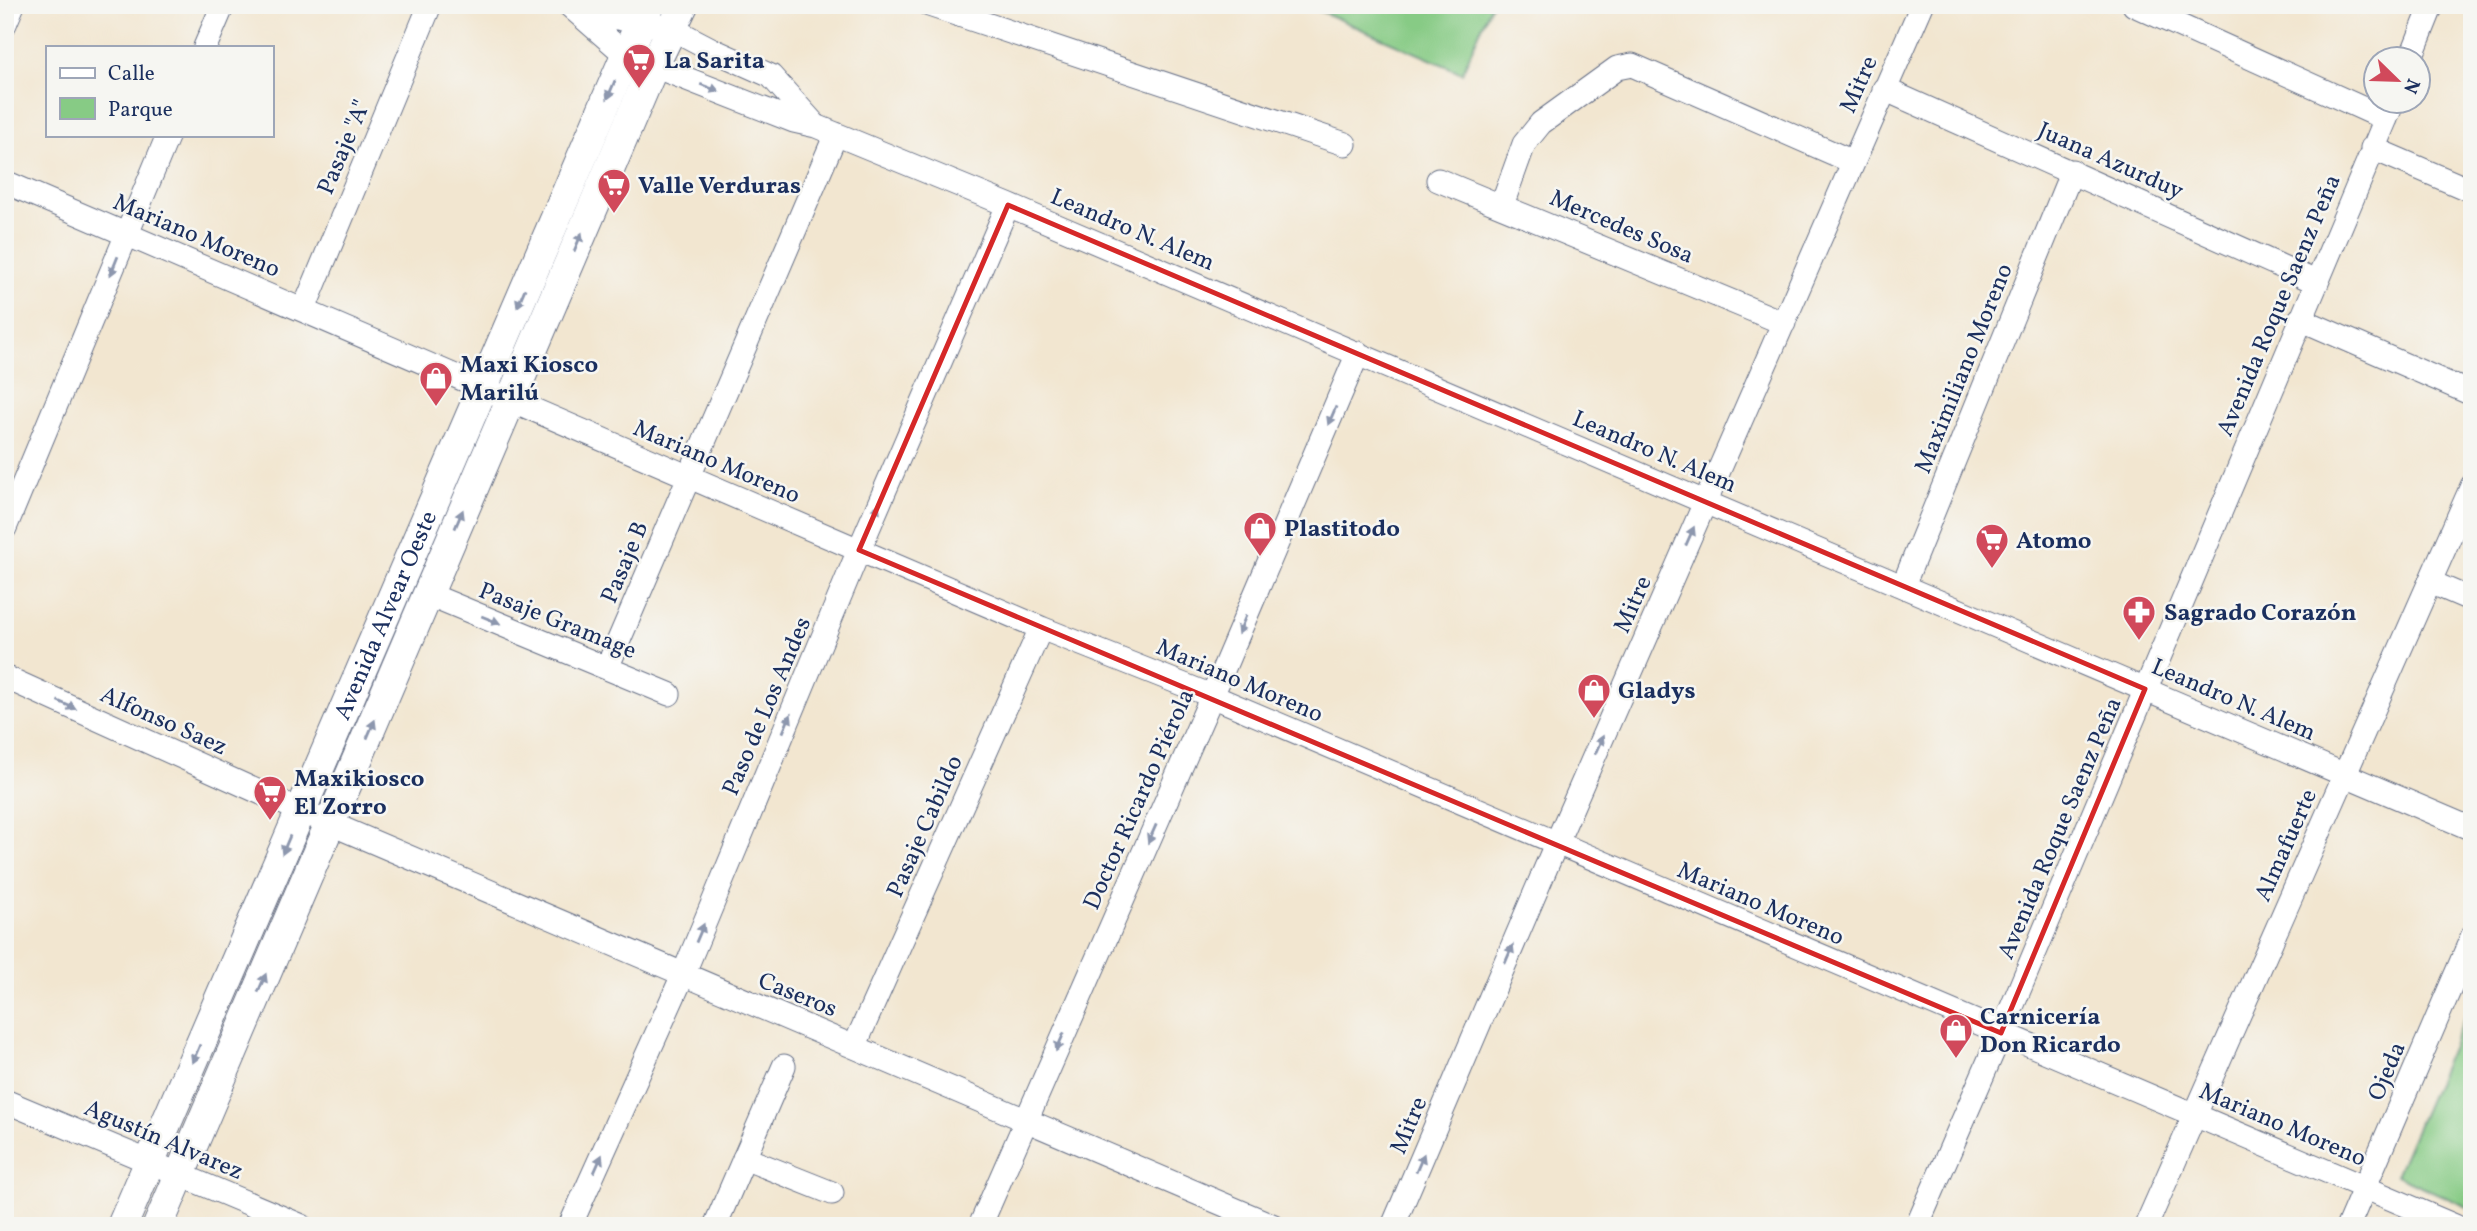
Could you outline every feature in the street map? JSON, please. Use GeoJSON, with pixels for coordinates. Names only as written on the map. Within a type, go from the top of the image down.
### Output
{"type":"FeatureCollection","features":[{"type":"Feature","properties":{"kind":"main road","name":"Avenida Alvear Oeste"},"geometry":{"type":"LineString","coordinates":[[122,1226],[645,14]]}},
{"type":"Feature","properties":{"kind":"main road","name":"Avenida Alvear Oeste"},"geometry":{"type":"LineString","coordinates":[[158,1226],[510,400],[677,17]]}},
{"type":"Feature","properties":{"kind":"street"},"geometry":{"type":"LineString","coordinates":[[5,24],[13,5]]}},
{"type":"Feature","properties":{"kind":"street"},"geometry":{"type":"LineString","coordinates":[[205,46],[223,5]]}},
{"type":"Feature","properties":{"kind":"street","name":"Pasaje \"A\""},"geometry":{"type":"LineString","coordinates":[[304,309],[430,5]]}},
{"type":"Feature","properties":{"kind":"street","name":"Leandro N. Alem"},"geometry":{"type":"LineString","coordinates":[[569,5],[611,17],[645,14],[677,17],[715,51],[771,76],[826,130]]}},
{"type":"Feature","properties":{"kind":"street","name":"Leandro N. Alem"},"geometry":{"type":"LineString","coordinates":[[569,5],[626,55],[653,67],[794,121],[826,130],[1008,205],[2472,829]]}},
{"type":"Feature","properties":{"kind":"street"},"geometry":{"type":"LineString","coordinates":[[929,5],[1345,144]]}},
{"type":"Feature","properties":{"kind":"street","name":"Mitre"},"geometry":{"type":"LineString","coordinates":[[1393,1226],[1556,844],[1922,5]]}},
{"type":"Feature","properties":{"kind":"street"},"geometry":{"type":"LineString","coordinates":[[2134,5],[2362,99]]}},
{"type":"Feature","properties":{"kind":"street"},"geometry":{"type":"LineString","coordinates":[[2416,46],[2432,5]]}},
{"type":"Feature","properties":{"kind":"street"},"geometry":{"type":"LineString","coordinates":[[1502,205],[1524,144],[1541,123],[1616,68],[1632,65],[1853,162]]}},
{"type":"Feature","properties":{"kind":"street","name":"Juana Azurduy"},"geometry":{"type":"LineString","coordinates":[[1884,89],[2316,282]]}},
{"type":"Feature","properties":{"kind":"street","name":"Avenida Roque Saenz Peña"},"geometry":{"type":"LineString","coordinates":[[1917,1226],[2387,116]]}},
{"type":"Feature","properties":{"kind":"street","name":"Pasaje B"},"geometry":{"type":"LineString","coordinates":[[607,668],[690,477],[826,130]]}},
{"type":"Feature","properties":{"kind":"street"},"geometry":{"type":"LineString","coordinates":[[5,528],[169,136]]}},
{"type":"Feature","properties":{"kind":"street"},"geometry":{"type":"LineString","coordinates":[[2372,148],[2472,191]]}},
{"type":"Feature","properties":{"kind":"street","name":"Maximiliano Moreno"},"geometry":{"type":"LineString","coordinates":[[1903,586],[2072,171]]}},
{"type":"Feature","properties":{"kind":"street","name":"Mercedes Sosa"},"geometry":{"type":"LineString","coordinates":[[1438,180],[1784,323]]}},
{"type":"Feature","properties":{"kind":"street","name":"Mariano Moreno"},"geometry":{"type":"LineString","coordinates":[[5,182],[859,551],[1212,696],[2455,1226]]}},
{"type":"Feature","properties":{"kind":"street","name":"Paso de Los Andes"},"geometry":{"type":"LineString","coordinates":[[569,1226],[683,975],[859,551],[1008,205]]}},
{"type":"Feature","properties":{"kind":"street"},"geometry":{"type":"LineString","coordinates":[[2300,320],[2472,394]]}},
{"type":"Feature","properties":{"kind":"street","name":"Doctor Ricardo Piérola"},"geometry":{"type":"LineString","coordinates":[[980,1226],[1212,696],[1358,353]]}},
{"type":"Feature","properties":{"kind":"street","name":"Almafuerte"},"geometry":{"type":"LineString","coordinates":[[2146,1226],[2472,486]]}},
{"type":"Feature","properties":{"kind":"street"},"geometry":{"type":"LineString","coordinates":[[2430,582],[2472,600]]}},
{"type":"Feature","properties":{"kind":"street","name":"Pasaje Gramage"},"geometry":{"type":"LineString","coordinates":[[428,594],[669,694]]}},
{"type":"Feature","properties":{"kind":"street","name":"Pasaje Cabildo"},"geometry":{"type":"LineString","coordinates":[[855,1045],[1041,628]]}},
{"type":"Feature","properties":{"kind":"street","name":"Alfonso Saez"},"geometry":{"type":"LineString","coordinates":[[5,677],[301,811]]}},
{"type":"Feature","properties":{"kind":"street","name":"Caseros"},"geometry":{"type":"LineString","coordinates":[[301,811],[683,975],[855,1045],[1025,1121],[1274,1226]]}},
{"type":"Feature","properties":{"kind":"street","name":"Ojeda"},"geometry":{"type":"LineString","coordinates":[[2348,1226],[2472,937]]}},
{"type":"Feature","properties":{"kind":"street"},"geometry":{"type":"LineString","coordinates":[[715,1226],[784,1066]]}},
{"type":"Feature","properties":{"kind":"street","name":"Agustín Alvarez"},"geometry":{"type":"LineString","coordinates":[[5,1101],[302,1226]]}},
{"type":"Feature","properties":{"kind":"street"},"geometry":{"type":"LineString","coordinates":[[744,1158],[832,1193]]}},
{"type":"Feature","properties":{"kind":"highlighted area"},"geometry":{"type":"Polygon","coordinates":[[[1008,205],[2145,689],[2001,1033],[859,550],[1008,205]]]}},
{"type":"Feature","properties":{"kind":"green space"},"geometry":{"type":"Polygon","coordinates":[[[1306,5],[1491,5],[1462,73],[1306,5]]]}},
{"type":"Feature","properties":{"kind":"green space"},"geometry":{"type":"Polygon","coordinates":[[[2472,1000],[2472,1209],[2396,1175],[2472,1000]]]}},
{"type":"Feature","properties":{"kind":"place","name":"La Sarita"},"geometry":{"type":"Point","coordinates":[639,90]}},
{"type":"Feature","properties":{"kind":"place","name":"Valle Verduras"},"geometry":{"type":"Point","coordinates":[614,215]}},
{"type":"Feature","properties":{"kind":"place","name":"Maxi Kiosco Marilú"},"geometry":{"type":"Point","coordinates":[436,408]}},
{"type":"Feature","properties":{"kind":"place","name":"Plastitodo"},"geometry":{"type":"Point","coordinates":[1260,558]}},
{"type":"Feature","properties":{"kind":"place","name":"Atomo"},"geometry":{"type":"Point","coordinates":[1992,570]}},
{"type":"Feature","properties":{"kind":"place","name":"Sagrado Corazón"},"geometry":{"type":"Point","coordinates":[2139,642]}},
{"type":"Feature","properties":{"kind":"place","name":"Gladys"},"geometry":{"type":"Point","coordinates":[1594,720]}},
{"type":"Feature","properties":{"kind":"place","name":"Maxikiosco El Zorro"},"geometry":{"type":"Point","coordinates":[270,822]}},
{"type":"Feature","properties":{"kind":"place","name":"Carnicería Don Ricardo"},"geometry":{"type":"Point","coordinates":[1956,1060]}}]}
